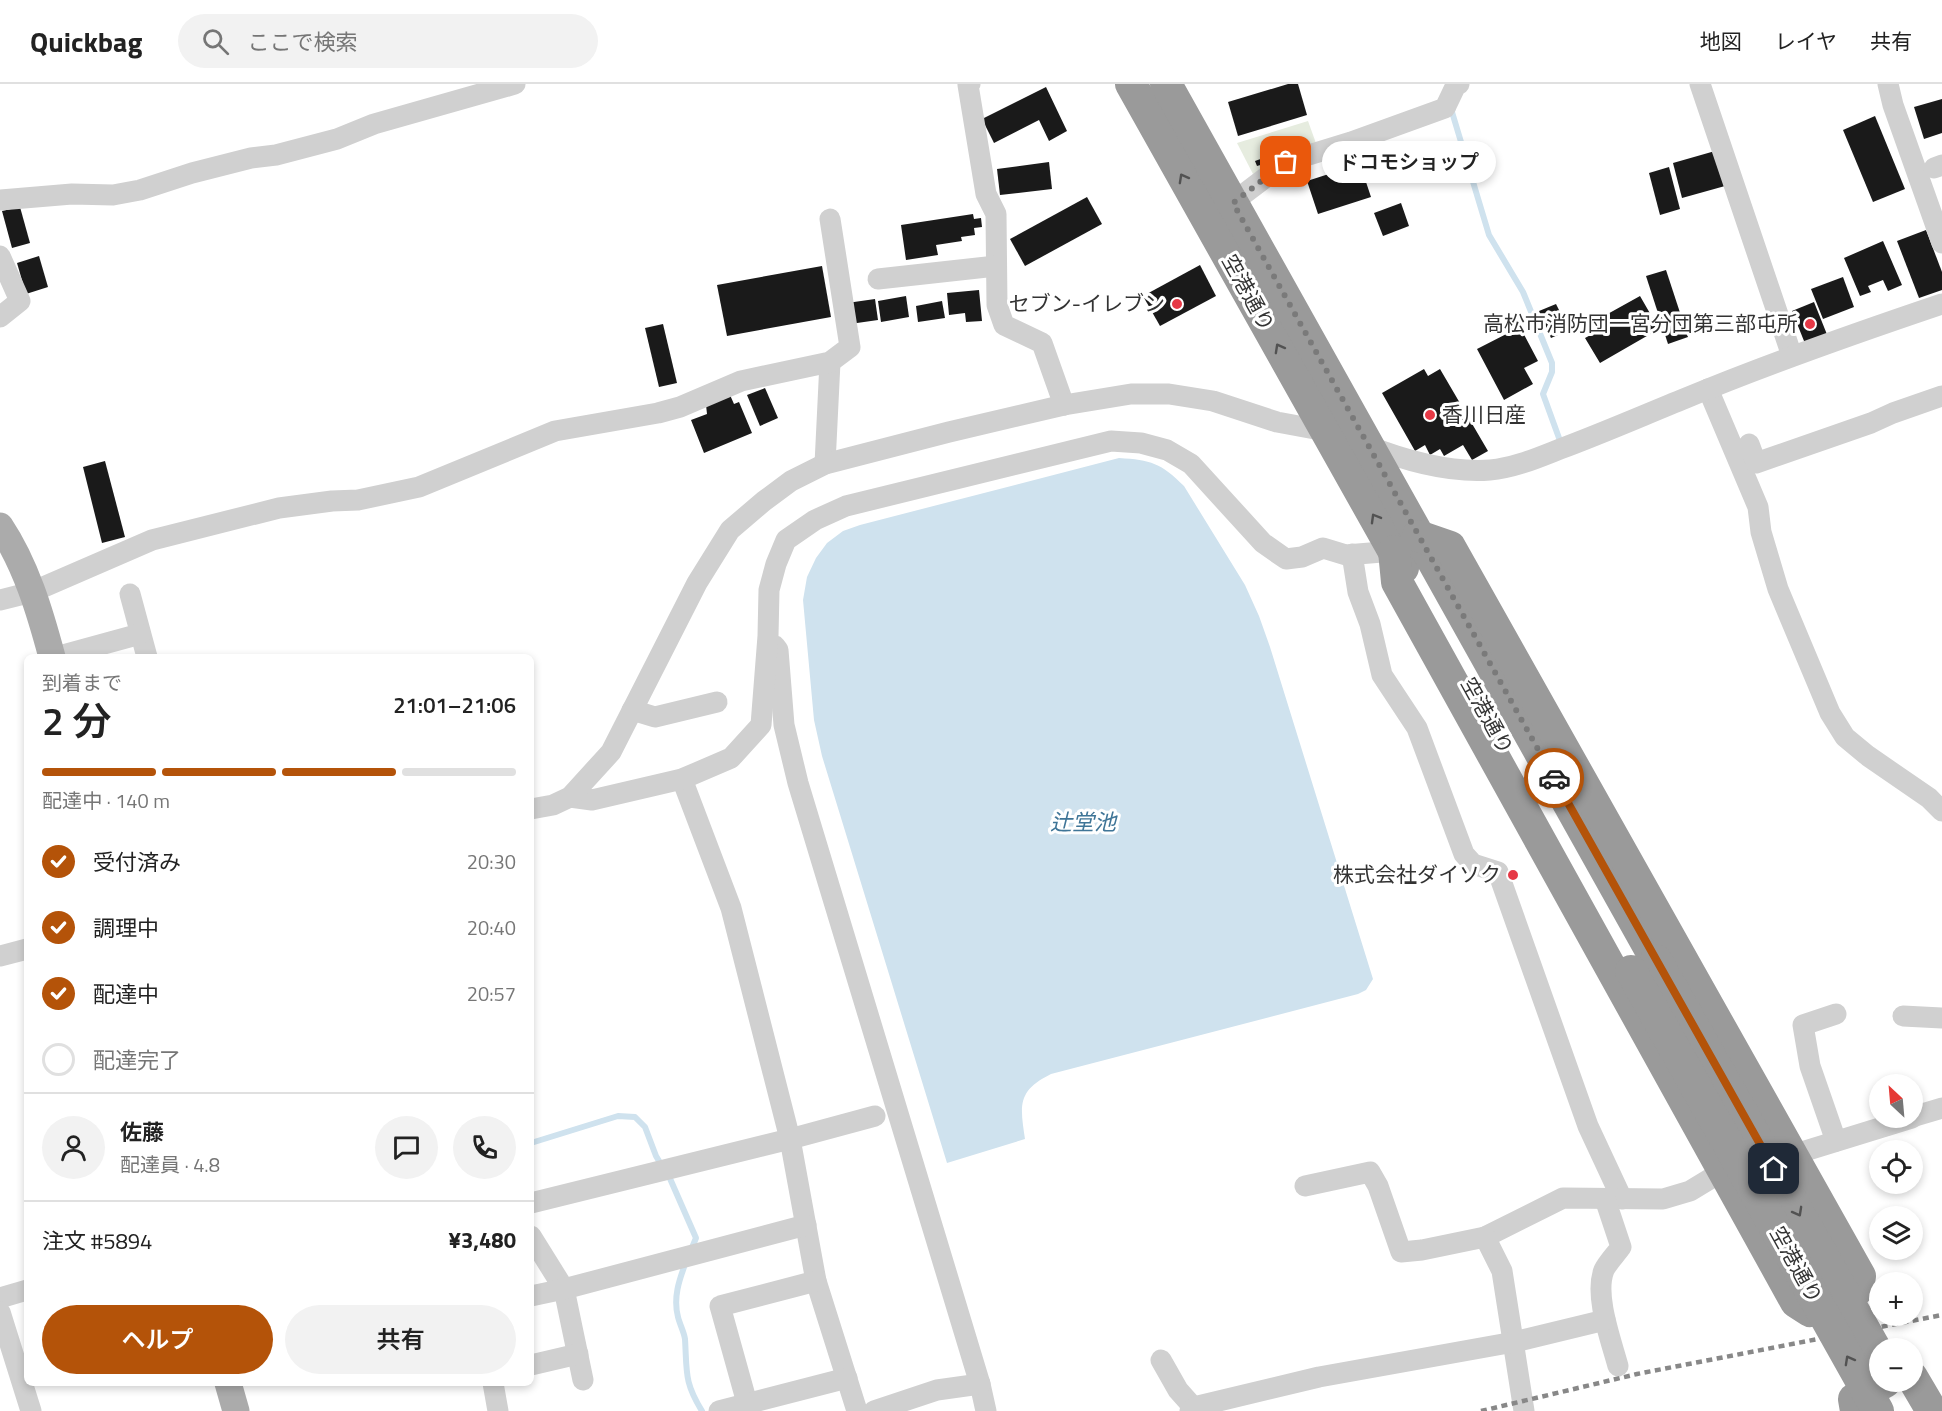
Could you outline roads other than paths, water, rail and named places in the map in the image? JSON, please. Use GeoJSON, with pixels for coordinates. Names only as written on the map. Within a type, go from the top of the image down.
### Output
{"type":"FeatureCollection","features":[{"type":"Feature","properties":{"kind":"highway","name":"空港通り"},"geometry":{"type":"LineString","coordinates":[[1131,84],[1325,430],[1406,544],[1643,966],[1878,1411]]}},
{"type":"Feature","properties":{"kind":"highway","name":"空港通り"},"geometry":{"type":"LineString","coordinates":[[1166,84],[1368,445],[1406,544]]}},
{"type":"Feature","properties":{"kind":"highway"},"geometry":{"type":"LineString","coordinates":[[1406,544],[1450,547],[1860,1276],[1858,1289],[1810,1311],[1796,1302],[1397,582],[1406,544]]}},
{"type":"Feature","properties":{"kind":"highway","name":"空港通り"},"geometry":{"type":"LineString","coordinates":[[1643,966],[1869,1339]]}},
{"type":"Feature","properties":{"kind":"highway"},"geometry":{"type":"LineString","coordinates":[[1856,1411],[1854,1400],[1869,1391]]}},
{"type":"Feature","properties":{"kind":"highway"},"geometry":{"type":"LineString","coordinates":[[1899,1392],[1910,1411]]}},
{"type":"Feature","properties":{"kind":"highway"},"geometry":{"type":"LineString","coordinates":[[1921,1392],[1932,1411]]}},
{"type":"Feature","properties":{"kind":"main road"},"geometry":{"type":"LineString","coordinates":[[0,526],[23,568],[53,654]]}},
{"type":"Feature","properties":{"kind":"main road"},"geometry":{"type":"LineString","coordinates":[[230,1386],[236,1411]]}},
{"type":"Feature","properties":{"kind":"street"},"geometry":{"type":"LineString","coordinates":[[0,200],[72,194],[113,195],[140,190],[212,168],[251,158],[276,155],[337,139],[374,124],[515,84]]}},
{"type":"Feature","properties":{"kind":"street"},"geometry":{"type":"LineString","coordinates":[[970,84],[968,85],[986,194],[996,214],[997,305],[1004,326],[1042,343],[1064,405]]}},
{"type":"Feature","properties":{"kind":"street"},"geometry":{"type":"LineString","coordinates":[[1233,203],[1286,162],[1351,142],[1445,108],[1456,85],[1459,84]]}},
{"type":"Feature","properties":{"kind":"street"},"geometry":{"type":"LineString","coordinates":[[1700,84],[1792,356]]}},
{"type":"Feature","properties":{"kind":"street"},"geometry":{"type":"LineString","coordinates":[[1888,84],[1893,105],[1942,243]]}},
{"type":"Feature","properties":{"kind":"street"},"geometry":{"type":"LineString","coordinates":[[0,600],[32,592],[152,540],[279,508],[358,500],[419,487],[555,431],[658,413],[680,407],[741,381],[830,362],[850,347],[830,219]]}},
{"type":"Feature","properties":{"kind":"street"},"geometry":{"type":"LineString","coordinates":[[0,256],[20,301],[0,317]]}},
{"type":"Feature","properties":{"kind":"street"},"geometry":{"type":"LineString","coordinates":[[878,279],[996,266]]}},
{"type":"Feature","properties":{"kind":"street"},"geometry":{"type":"LineString","coordinates":[[534,808],[553,805],[570,797],[610,752],[697,583],[730,530],[791,481],[825,464],[1064,405],[1131,394],[1169,394],[1213,401],[1277,422],[1325,430],[1420,463],[1466,470],[1491,470],[1522,463],[1792,356],[1942,304]]}},
{"type":"Feature","properties":{"kind":"street"},"geometry":{"type":"LineString","coordinates":[[825,464],[830,362]]}},
{"type":"Feature","properties":{"kind":"street"},"geometry":{"type":"LineString","coordinates":[[1708,389],[1758,507],[1761,531],[1778,589],[1830,713],[1845,737],[1868,756],[1929,798],[1942,811]]}},
{"type":"Feature","properties":{"kind":"street"},"geometry":{"type":"LineString","coordinates":[[1749,444],[1756,463],[1942,396]]}},
{"type":"Feature","properties":{"kind":"street"},"geometry":{"type":"LineString","coordinates":[[570,797],[592,800],[682,779],[731,758],[761,725],[769,590],[786,540],[815,520],[846,506],[1111,441],[1141,443],[1167,450],[1191,464],[1263,543],[1286,559],[1302,557],[1323,548],[1346,555],[1406,544]]}},
{"type":"Feature","properties":{"kind":"street"},"geometry":{"type":"LineString","coordinates":[[1352,554],[1358,592],[1370,624],[1382,675],[1417,728],[1464,854],[1473,864],[1498,872],[1613,1199],[1621,1247],[1604,1270],[1601,1293],[1605,1320],[1618,1365]]}},
{"type":"Feature","properties":{"kind":"street"},"geometry":{"type":"LineString","coordinates":[[130,594],[146,654]]}},
{"type":"Feature","properties":{"kind":"street"},"geometry":{"type":"LineString","coordinates":[[65,654],[140,634]]}},
{"type":"Feature","properties":{"kind":"street"},"geometry":{"type":"LineString","coordinates":[[768,636],[778,650],[784,725],[798,783],[980,1384],[986,1411]]}},
{"type":"Feature","properties":{"kind":"street"},"geometry":{"type":"LineString","coordinates":[[632,710],[655,717],[717,702]]}},
{"type":"Feature","properties":{"kind":"street"},"geometry":{"type":"LineString","coordinates":[[682,779],[731,908],[790,1139],[816,1281],[857,1411]]}},
{"type":"Feature","properties":{"kind":"street"},"geometry":{"type":"LineString","coordinates":[[0,956],[24,950]]}},
{"type":"Feature","properties":{"kind":"street"},"geometry":{"type":"LineString","coordinates":[[1836,1014],[1803,1025],[1810,1066],[1836,1141]]}},
{"type":"Feature","properties":{"kind":"street"},"geometry":{"type":"LineString","coordinates":[[1903,1016],[1942,1018]]}},
{"type":"Feature","properties":{"kind":"street"},"geometry":{"type":"LineString","coordinates":[[1923,1114],[1942,1108]]}},
{"type":"Feature","properties":{"kind":"street"},"geometry":{"type":"LineString","coordinates":[[534,1202],[875,1116]]}},
{"type":"Feature","properties":{"kind":"street"},"geometry":{"type":"LineString","coordinates":[[1792,1155],[1877,1128]]}},
{"type":"Feature","properties":{"kind":"street"},"geometry":{"type":"LineString","coordinates":[[1305,1186],[1370,1172],[1378,1186],[1401,1252],[1485,1237],[1563,1198],[1663,1199],[1690,1191],[1723,1171]]}},
{"type":"Feature","properties":{"kind":"street"},"geometry":{"type":"LineString","coordinates":[[534,1295],[806,1225]]}},
{"type":"Feature","properties":{"kind":"street"},"geometry":{"type":"LineString","coordinates":[[1485,1237],[1502,1270],[1524,1411]]}},
{"type":"Feature","properties":{"kind":"street"},"geometry":{"type":"LineString","coordinates":[[534,1241],[564,1289],[583,1380]]}},
{"type":"Feature","properties":{"kind":"street"},"geometry":{"type":"LineString","coordinates":[[747,1403],[720,1306],[816,1281]]}},
{"type":"Feature","properties":{"kind":"street"},"geometry":{"type":"LineString","coordinates":[[0,1298],[24,1291]]}},
{"type":"Feature","properties":{"kind":"street"},"geometry":{"type":"LineString","coordinates":[[0,1312],[31,1411]]}},
{"type":"Feature","properties":{"kind":"street"},"geometry":{"type":"LineString","coordinates":[[1161,1360],[1192,1410],[1319,1377],[1514,1342],[1605,1320]]}},
{"type":"Feature","properties":{"kind":"street"},"geometry":{"type":"LineString","coordinates":[[534,1364],[578,1354]]}},
{"type":"Feature","properties":{"kind":"street"},"geometry":{"type":"LineString","coordinates":[[719,1411],[847,1378]]}},
{"type":"Feature","properties":{"kind":"street"},"geometry":{"type":"LineString","coordinates":[[874,1411],[938,1390],[980,1384]]}},
{"type":"Feature","properties":{"kind":"street"},"geometry":{"type":"LineString","coordinates":[[494,1386],[498,1411]]}},
{"type":"Feature","properties":{"kind":"water","name":"辻堂池"},"geometry":{"type":"Polygon","coordinates":[[[1119,458],[1155,464],[1169,472],[1184,486],[1245,585],[1270,647],[1373,979],[1366,990],[1358,994],[1051,1074],[1032,1087],[1023,1100],[1022,1117],[1025,1139],[947,1163],[822,756],[814,720],[803,600],[807,577],[816,558],[827,543],[843,531],[1119,458]]]}},
{"type":"Feature","properties":{"kind":"waterway"},"geometry":{"type":"LineString","coordinates":[[1453,107],[1452,112],[1489,235],[1523,292],[1552,363],[1552,372],[1543,394],[1559,438]]}},
{"type":"Feature","properties":{"kind":"waterway"},"geometry":{"type":"LineString","coordinates":[[534,1142],[618,1116],[635,1117],[645,1127],[662,1166]]}},
{"type":"Feature","properties":{"kind":"waterway"},"geometry":{"type":"LineString","coordinates":[[668,1174],[696,1238],[691,1250]]}},
{"type":"Feature","properties":{"kind":"waterway"},"geometry":{"type":"LineString","coordinates":[[686,1262],[676,1303],[685,1339],[689,1384],[702,1411]]}},
{"type":"Feature","properties":{"kind":"railway"},"geometry":{"type":"LineString","coordinates":[[1481,1411],[1637,1374],[1942,1315]]}},
{"type":"Feature","properties":{"kind":"place","name":"ドコモショップ"},"geometry":{"type":"Point","coordinates":[1286,162]}},
{"type":"Feature","properties":{"kind":"place","name":"セブン-イレブン"},"geometry":{"type":"Point","coordinates":[1177,304]}},
{"type":"Feature","properties":{"kind":"place","name":"高松市消防団一宮分団第三部屯所"},"geometry":{"type":"Point","coordinates":[1810,324]}},
{"type":"Feature","properties":{"kind":"place","name":"香川日産"},"geometry":{"type":"Point","coordinates":[1430,415]}},
{"type":"Feature","properties":{"kind":"place","name":"株式会社ダイソク"},"geometry":{"type":"Point","coordinates":[1513,875]}}]}
